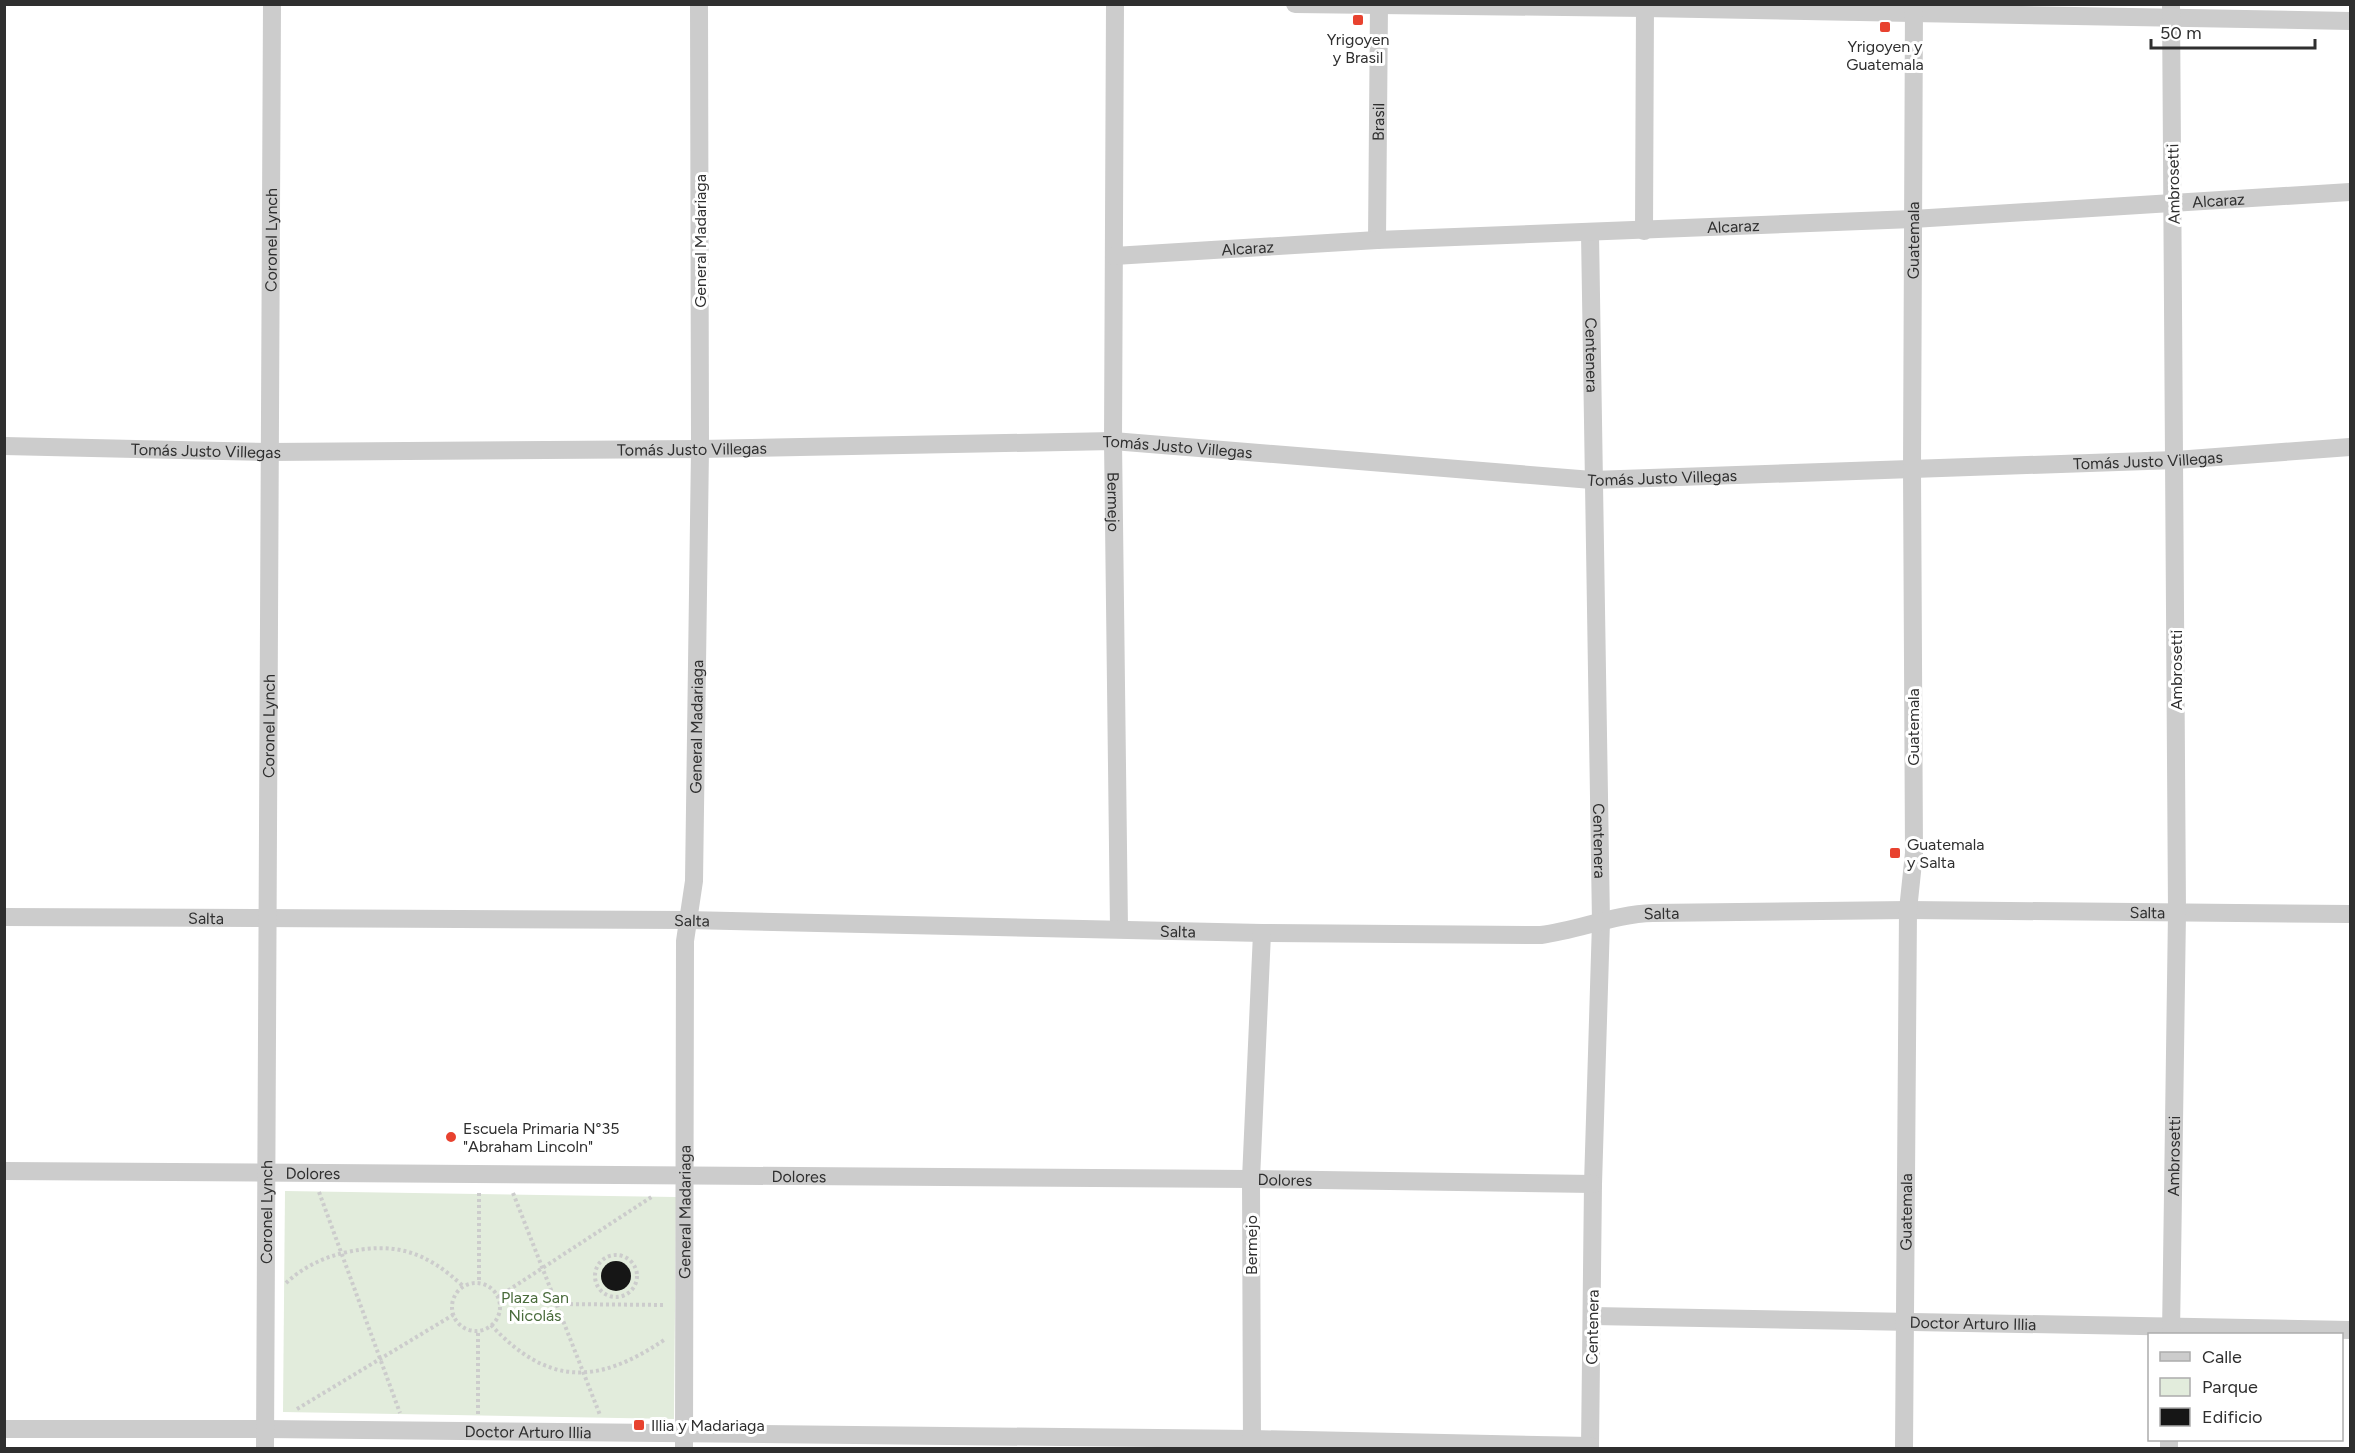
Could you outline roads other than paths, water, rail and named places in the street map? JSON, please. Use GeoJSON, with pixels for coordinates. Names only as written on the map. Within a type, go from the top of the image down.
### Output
{"type":"FeatureCollection","features":[{"type":"Feature","properties":{"kind":"street","name":"Coronel Lynch"},"geometry":{"type":"LineString","coordinates":[[265,1449],[272,4]]}},
{"type":"Feature","properties":{"kind":"street","name":"General Madariaga"},"geometry":{"type":"LineString","coordinates":[[684,1441],[687,920],[694,882],[700,449],[699,4]]}},
{"type":"Feature","properties":{"kind":"street","name":"Bermejo"},"geometry":{"type":"LineString","coordinates":[[1115,4],[1113,441],[1119,928]]}},
{"type":"Feature","properties":{"kind":"street"},"geometry":{"type":"LineString","coordinates":[[1295,4],[2171,11],[2350,21]]}},
{"type":"Feature","properties":{"kind":"street","name":"Brasil"},"geometry":{"type":"LineString","coordinates":[[1377,240],[1379,6]]}},
{"type":"Feature","properties":{"kind":"street"},"geometry":{"type":"LineString","coordinates":[[1644,231],[1645,6]]}},
{"type":"Feature","properties":{"kind":"street","name":"Guatemala"},"geometry":{"type":"LineString","coordinates":[[1904,1449],[1908,910],[1914,853],[1912,469],[1914,8]]}},
{"type":"Feature","properties":{"kind":"street","name":"Ambrosetti"},"geometry":{"type":"LineString","coordinates":[[2171,11],[2176,460],[2177,912],[2171,1330]]}},
{"type":"Feature","properties":{"kind":"street","name":"Alcaraz"},"geometry":{"type":"LineString","coordinates":[[1114,256],[1377,240],[1913,219],[2173,201],[2350,192]]}},
{"type":"Feature","properties":{"kind":"street","name":"Centenera"},"geometry":{"type":"LineString","coordinates":[[1590,233],[1600,922],[1593,1184],[1590,1447]]}},
{"type":"Feature","properties":{"kind":"street","name":"Tomás Justo Villegas"},"geometry":{"type":"LineString","coordinates":[[4,446],[269,452],[700,449],[1113,441],[1592,480],[2176,460],[2350,447]]}},
{"type":"Feature","properties":{"kind":"street","name":"Salta"},"geometry":{"type":"LineString","coordinates":[[4,917],[268,920],[687,920],[1262,933],[1541,935],[1573,931],[1636,913],[1908,910],[2350,914]]}},
{"type":"Feature","properties":{"kind":"street","name":"Bermejo"},"geometry":{"type":"LineString","coordinates":[[1252,1444],[1251,1179],[1262,933]]}},
{"type":"Feature","properties":{"kind":"street","name":"Dolores"},"geometry":{"type":"LineString","coordinates":[[4,1172],[1251,1179],[1593,1184]]}},
{"type":"Feature","properties":{"kind":"street","name":"Doctor Arturo Illia"},"geometry":{"type":"LineString","coordinates":[[1593,1316],[1906,1321],[2171,1330],[2350,1330]]}},
{"type":"Feature","properties":{"kind":"street","name":"Doctor Arturo Illia"},"geometry":{"type":"LineString","coordinates":[[4,1429],[265,1429],[608,1434],[684,1441],[1590,1447]]}},
{"type":"Feature","properties":{"kind":"place","name":"Yrigoyen y Brasil"},"geometry":{"type":"Point","coordinates":[1358,20]}},
{"type":"Feature","properties":{"kind":"place","name":"Yrigoyen y Guatemala"},"geometry":{"type":"Point","coordinates":[1885,27]}},
{"type":"Feature","properties":{"kind":"place","name":"Guatemala y Salta"},"geometry":{"type":"Point","coordinates":[1895,853]}},
{"type":"Feature","properties":{"kind":"place","name":"Escuela Primaria N°35 \"Abraham Lincoln\""},"geometry":{"type":"Point","coordinates":[451,1137]}},
{"type":"Feature","properties":{"kind":"place","name":"Illia y Madariaga"},"geometry":{"type":"Point","coordinates":[639,1425]}},
{"type":"Feature","properties":{"kind":"park label","name":"Plaza San Nicolás"},"geometry":{"type":"Point","coordinates":[535,1306]}}]}
